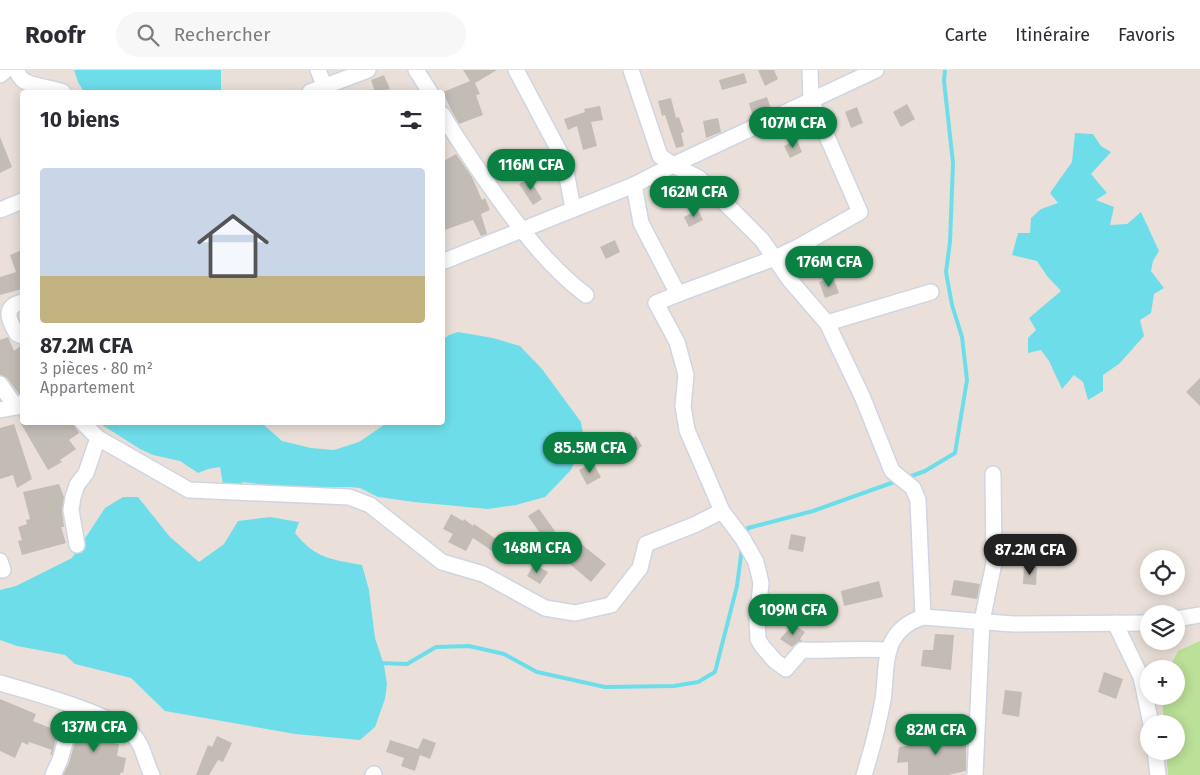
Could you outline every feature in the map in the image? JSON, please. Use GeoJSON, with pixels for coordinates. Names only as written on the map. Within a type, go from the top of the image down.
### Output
{"type":"FeatureCollection","features":[{"type":"Feature","properties":{"kind":"street"},"geometry":{"type":"LineString","coordinates":[[0,75],[6,70]]}},
{"type":"Feature","properties":{"kind":"street"},"geometry":{"type":"LineString","coordinates":[[16,70],[21,79],[26,82],[58,90]]}},
{"type":"Feature","properties":{"kind":"street"},"geometry":{"type":"LineString","coordinates":[[318,70],[326,90],[368,70]]}},
{"type":"Feature","properties":{"kind":"street"},"geometry":{"type":"LineString","coordinates":[[416,70],[429,90]]}},
{"type":"Feature","properties":{"kind":"street"},"geometry":{"type":"LineString","coordinates":[[516,70],[564,160],[573,209]]}},
{"type":"Feature","properties":{"kind":"street"},"geometry":{"type":"LineString","coordinates":[[631,70],[660,156],[698,178],[762,240],[789,280],[827,323],[862,396],[892,471],[913,488],[918,500],[923,617]]}},
{"type":"Feature","properties":{"kind":"street"},"geometry":{"type":"LineString","coordinates":[[810,70],[811,100],[860,212],[775,258],[656,303],[677,342],[686,375],[683,406],[687,430],[722,512],[743,539],[756,562],[760,583],[757,620],[758,639],[762,646],[775,661],[786,668],[802,650],[889,650]]}},
{"type":"Feature","properties":{"kind":"street"},"geometry":{"type":"LineString","coordinates":[[445,261],[634,184],[876,70]]}},
{"type":"Feature","properties":{"kind":"street"},"geometry":{"type":"LineString","coordinates":[[445,119],[462,147],[522,230],[570,283],[586,295]]}},
{"type":"Feature","properties":{"kind":"street"},"geometry":{"type":"LineString","coordinates":[[634,184],[641,223],[678,294]]}},
{"type":"Feature","properties":{"kind":"street"},"geometry":{"type":"LineString","coordinates":[[0,210],[20,202]]}},
{"type":"Feature","properties":{"kind":"street"},"geometry":{"type":"LineString","coordinates":[[827,323],[931,292]]}},
{"type":"Feature","properties":{"kind":"street"},"geometry":{"type":"LineString","coordinates":[[20,303],[11,308],[9,316],[17,334],[20,335]]}},
{"type":"Feature","properties":{"kind":"street"},"geometry":{"type":"LineString","coordinates":[[0,384],[19,405],[0,410]]}},
{"type":"Feature","properties":{"kind":"street"},"geometry":{"type":"LineString","coordinates":[[85,425],[98,438],[189,490],[350,497],[370,505],[442,562],[483,574],[545,608],[575,612],[612,604],[640,568],[646,544],[722,512]]}},
{"type":"Feature","properties":{"kind":"street"},"geometry":{"type":"LineString","coordinates":[[77,545],[71,510],[73,497],[77,485],[86,473],[98,438]]}},
{"type":"Feature","properties":{"kind":"street"},"geometry":{"type":"LineString","coordinates":[[975,775],[982,621],[994,563],[993,474]]}},
{"type":"Feature","properties":{"kind":"street"},"geometry":{"type":"LineString","coordinates":[[1185,618],[1200,615]]}},
{"type":"Feature","properties":{"kind":"street"},"geometry":{"type":"LineString","coordinates":[[864,775],[876,736],[884,698],[889,650],[902,628],[914,620],[923,617],[1013,624],[1140,623]]}},
{"type":"Feature","properties":{"kind":"street"},"geometry":{"type":"LineString","coordinates":[[1115,623],[1142,677],[1149,715]]}},
{"type":"Feature","properties":{"kind":"street"},"geometry":{"type":"LineString","coordinates":[[0,683],[110,720],[136,738],[152,775]]}},
{"type":"Feature","properties":{"kind":"street"},"geometry":{"type":"LineString","coordinates":[[53,775],[60,760],[75,707]]}},
{"type":"Feature","properties":{"kind":"street"},"geometry":{"type":"LineString","coordinates":[[1156,760],[1158,775]]}},
{"type":"Feature","properties":{"kind":"green space"},"geometry":{"type":"Polygon","coordinates":[[[1200,641],[1200,775],[1168,775],[1167,760],[1185,760],[1185,715],[1163,715],[1163,705],[1185,705],[1185,660],[1174,660],[1178,651],[1185,650],[1185,648],[1200,641]]]}},
{"type":"Feature","properties":{"kind":"water"},"geometry":{"type":"Polygon","coordinates":[[[74,70],[221,70],[221,90],[83,90],[74,70]]]}},
{"type":"Feature","properties":{"kind":"water"},"geometry":{"type":"Polygon","coordinates":[[[1075,133],[1093,134],[1101,146],[1111,152],[1091,174],[1107,193],[1096,200],[1114,207],[1110,225],[1127,224],[1141,212],[1159,251],[1153,261],[1151,271],[1164,288],[1154,294],[1151,313],[1140,320],[1144,336],[1119,364],[1103,375],[1103,391],[1088,400],[1083,382],[1074,375],[1062,389],[1049,361],[1041,350],[1028,353],[1028,338],[1036,330],[1029,318],[1061,291],[1047,276],[1037,261],[1012,255],[1018,233],[1030,233],[1031,218],[1041,209],[1058,203],[1050,193],[1072,162],[1075,133]]]}},
{"type":"Feature","properties":{"kind":"water"},"geometry":{"type":"Polygon","coordinates":[[[458,332],[493,338],[520,346],[542,369],[581,422],[584,439],[571,470],[545,497],[516,505],[488,509],[378,497],[360,488],[349,487],[291,488],[243,482],[235,491],[224,490],[220,467],[198,473],[180,461],[153,455],[140,449],[102,425],[264,425],[282,441],[311,448],[334,450],[359,442],[384,425],[445,425],[445,338],[458,332]]]}},
{"type":"Feature","properties":{"kind":"water"},"geometry":{"type":"Polygon","coordinates":[[[123,497],[138,497],[170,537],[199,562],[224,544],[238,521],[270,517],[299,522],[295,533],[317,553],[333,559],[362,565],[369,590],[375,638],[384,665],[387,684],[385,699],[375,727],[360,740],[295,734],[165,711],[131,678],[75,664],[65,655],[17,646],[0,640],[0,590],[16,586],[72,558],[105,508],[123,497]]]}},
{"type":"Feature","properties":{"kind":"building"},"geometry":{"type":"Polygon","coordinates":[[[463,70],[497,70],[475,83],[480,94],[476,95],[483,115],[459,124],[445,96],[445,91],[470,81],[463,70]]]}},
{"type":"Feature","properties":{"kind":"building"},"geometry":{"type":"Polygon","coordinates":[[[758,70],[774,70],[778,79],[765,86],[758,70]]]}},
{"type":"Feature","properties":{"kind":"building"},"geometry":{"type":"Polygon","coordinates":[[[744,73],[747,83],[722,90],[719,80],[744,73]]]}},
{"type":"Feature","properties":{"kind":"building"},"geometry":{"type":"Polygon","coordinates":[[[384,75],[390,89],[374,90],[371,80],[384,75]]]}},
{"type":"Feature","properties":{"kind":"building"},"geometry":{"type":"Polygon","coordinates":[[[767,97],[771,109],[753,117],[749,103],[767,97]]]}},
{"type":"Feature","properties":{"kind":"building"},"geometry":{"type":"Polygon","coordinates":[[[671,98],[676,118],[679,117],[684,132],[681,133],[684,146],[676,148],[665,115],[662,116],[658,101],[671,98]]]}},
{"type":"Feature","properties":{"kind":"building"},"geometry":{"type":"Polygon","coordinates":[[[907,104],[915,119],[901,127],[893,112],[907,104]]]}},
{"type":"Feature","properties":{"kind":"building"},"geometry":{"type":"Polygon","coordinates":[[[600,106],[603,120],[591,122],[597,146],[583,150],[577,126],[568,130],[564,119],[585,112],[584,109],[600,106]]]}},
{"type":"Feature","properties":{"kind":"building"},"geometry":{"type":"Polygon","coordinates":[[[857,107],[863,123],[851,128],[845,112],[857,107]]]}},
{"type":"Feature","properties":{"kind":"building"},"geometry":{"type":"Polygon","coordinates":[[[718,118],[721,132],[706,138],[703,121],[718,118]]]}},
{"type":"Feature","properties":{"kind":"building"},"geometry":{"type":"Polygon","coordinates":[[[0,137],[12,167],[0,173],[0,137]]]}},
{"type":"Feature","properties":{"kind":"building"},"geometry":{"type":"Polygon","coordinates":[[[797,140],[802,152],[790,158],[784,146],[797,140]]]}},
{"type":"Feature","properties":{"kind":"building"},"geometry":{"type":"Polygon","coordinates":[[[456,154],[472,177],[482,200],[485,198],[490,210],[481,214],[487,234],[481,236],[473,220],[445,230],[445,160],[456,154]]]}},
{"type":"Feature","properties":{"kind":"building"},"geometry":{"type":"Polygon","coordinates":[[[529,178],[542,199],[533,205],[519,184],[529,178]]]}},
{"type":"Feature","properties":{"kind":"building"},"geometry":{"type":"Polygon","coordinates":[[[698,210],[703,220],[689,227],[684,217],[698,210]]]}},
{"type":"Feature","properties":{"kind":"building"},"geometry":{"type":"Polygon","coordinates":[[[615,240],[620,252],[606,259],[600,247],[615,240]]]}},
{"type":"Feature","properties":{"kind":"building"},"geometry":{"type":"Polygon","coordinates":[[[816,247],[823,259],[810,267],[803,255],[816,247]]]}},
{"type":"Feature","properties":{"kind":"building"},"geometry":{"type":"Polygon","coordinates":[[[20,251],[20,290],[0,295],[0,277],[16,272],[10,255],[20,251]]]}},
{"type":"Feature","properties":{"kind":"building"},"geometry":{"type":"Polygon","coordinates":[[[833,277],[839,293],[825,298],[819,282],[833,277]]]}},
{"type":"Feature","properties":{"kind":"building"},"geometry":{"type":"Polygon","coordinates":[[[8,337],[14,351],[20,346],[20,394],[7,378],[0,375],[0,340],[8,337]]]}},
{"type":"Feature","properties":{"kind":"building"},"geometry":{"type":"Polygon","coordinates":[[[1200,378],[1200,406],[1186,392],[1200,378]]]}},
{"type":"Feature","properties":{"kind":"building"},"geometry":{"type":"Polygon","coordinates":[[[14,424],[32,479],[17,488],[13,475],[0,479],[0,428],[14,424]]]}},
{"type":"Feature","properties":{"kind":"building"},"geometry":{"type":"Polygon","coordinates":[[[22,425],[75,425],[79,433],[69,440],[76,449],[60,460],[62,462],[48,470],[22,425]]]}},
{"type":"Feature","properties":{"kind":"building"},"geometry":{"type":"Polygon","coordinates":[[[630,432],[633,438],[636,436],[642,446],[618,460],[608,443],[630,432]]]}},
{"type":"Feature","properties":{"kind":"building"},"geometry":{"type":"Polygon","coordinates":[[[593,463],[601,477],[587,485],[579,470],[593,463]]]}},
{"type":"Feature","properties":{"kind":"building"},"geometry":{"type":"Polygon","coordinates":[[[59,484],[64,497],[62,511],[64,527],[61,527],[66,543],[22,555],[18,541],[22,540],[18,527],[27,524],[26,520],[30,519],[23,492],[59,484]]]}},
{"type":"Feature","properties":{"kind":"building"},"geometry":{"type":"Polygon","coordinates":[[[539,509],[555,531],[544,539],[528,516],[539,509]]]}},
{"type":"Feature","properties":{"kind":"building"},"geometry":{"type":"Polygon","coordinates":[[[451,514],[463,521],[464,519],[473,526],[474,524],[496,539],[499,534],[511,542],[501,557],[473,538],[466,551],[448,542],[453,534],[443,529],[451,514]]]}},
{"type":"Feature","properties":{"kind":"building"},"geometry":{"type":"Polygon","coordinates":[[[791,534],[806,537],[803,552],[788,549],[791,534]]]}},
{"type":"Feature","properties":{"kind":"building"},"geometry":{"type":"Polygon","coordinates":[[[580,543],[606,564],[591,582],[565,560],[580,543]]]}},
{"type":"Feature","properties":{"kind":"building"},"geometry":{"type":"Polygon","coordinates":[[[534,564],[548,572],[540,584],[527,576],[534,564]]]}},
{"type":"Feature","properties":{"kind":"building"},"geometry":{"type":"Polygon","coordinates":[[[1024,566],[1037,567],[1036,585],[1023,584],[1024,566]]]}},
{"type":"Feature","properties":{"kind":"building"},"geometry":{"type":"Polygon","coordinates":[[[954,580],[980,584],[977,599],[951,595],[954,580]]]}},
{"type":"Feature","properties":{"kind":"building"},"geometry":{"type":"Polygon","coordinates":[[[879,581],[883,597],[844,606],[841,591],[879,581]]]}},
{"type":"Feature","properties":{"kind":"building"},"geometry":{"type":"Polygon","coordinates":[[[793,624],[805,632],[800,639],[802,641],[792,647],[780,639],[793,624]]]}},
{"type":"Feature","properties":{"kind":"building"},"geometry":{"type":"Polygon","coordinates":[[[935,634],[954,635],[951,670],[921,666],[923,650],[933,650],[935,634]]]}},
{"type":"Feature","properties":{"kind":"building"},"geometry":{"type":"Polygon","coordinates":[[[1104,672],[1123,679],[1116,699],[1098,692],[1104,672]]]}},
{"type":"Feature","properties":{"kind":"building"},"geometry":{"type":"Polygon","coordinates":[[[1005,690],[1022,692],[1019,717],[1002,714],[1005,690]]]}},
{"type":"Feature","properties":{"kind":"building"},"geometry":{"type":"Polygon","coordinates":[[[0,699],[36,714],[33,721],[58,731],[52,755],[50,754],[52,750],[29,742],[28,745],[22,742],[15,758],[0,751],[0,699]]]}},
{"type":"Feature","properties":{"kind":"building"},"geometry":{"type":"Polygon","coordinates":[[[81,720],[110,731],[107,742],[119,744],[117,756],[126,758],[123,773],[121,772],[120,775],[63,775],[69,763],[81,720]]]}},
{"type":"Feature","properties":{"kind":"building"},"geometry":{"type":"Polygon","coordinates":[[[927,735],[966,735],[966,771],[948,775],[908,775],[908,762],[897,763],[899,747],[927,743],[927,735]]]}},
{"type":"Feature","properties":{"kind":"building"},"geometry":{"type":"Polygon","coordinates":[[[217,736],[232,743],[223,762],[218,760],[209,775],[196,775],[208,745],[212,747],[217,736]]]}},
{"type":"Feature","properties":{"kind":"building"},"geometry":{"type":"Polygon","coordinates":[[[423,738],[436,743],[430,759],[420,755],[415,771],[401,766],[404,758],[386,752],[390,740],[418,749],[423,738]]]}},
{"type":"Feature","properties":{"kind":"waterway"},"geometry":{"type":"LineString","coordinates":[[906,478],[925,471],[955,453],[967,380],[962,337],[952,305],[946,272],[950,242],[953,163],[944,81],[945,70]]}},
{"type":"Feature","properties":{"kind":"waterway"},"geometry":{"type":"LineString","coordinates":[[745,534],[748,528],[813,511],[897,481]]}},
{"type":"Feature","properties":{"kind":"waterway"},"geometry":{"type":"LineString","coordinates":[[379,663],[407,664],[436,647],[469,646],[504,654],[537,672],[605,687],[674,686],[698,682],[715,672],[737,586],[742,548]]}}]}
